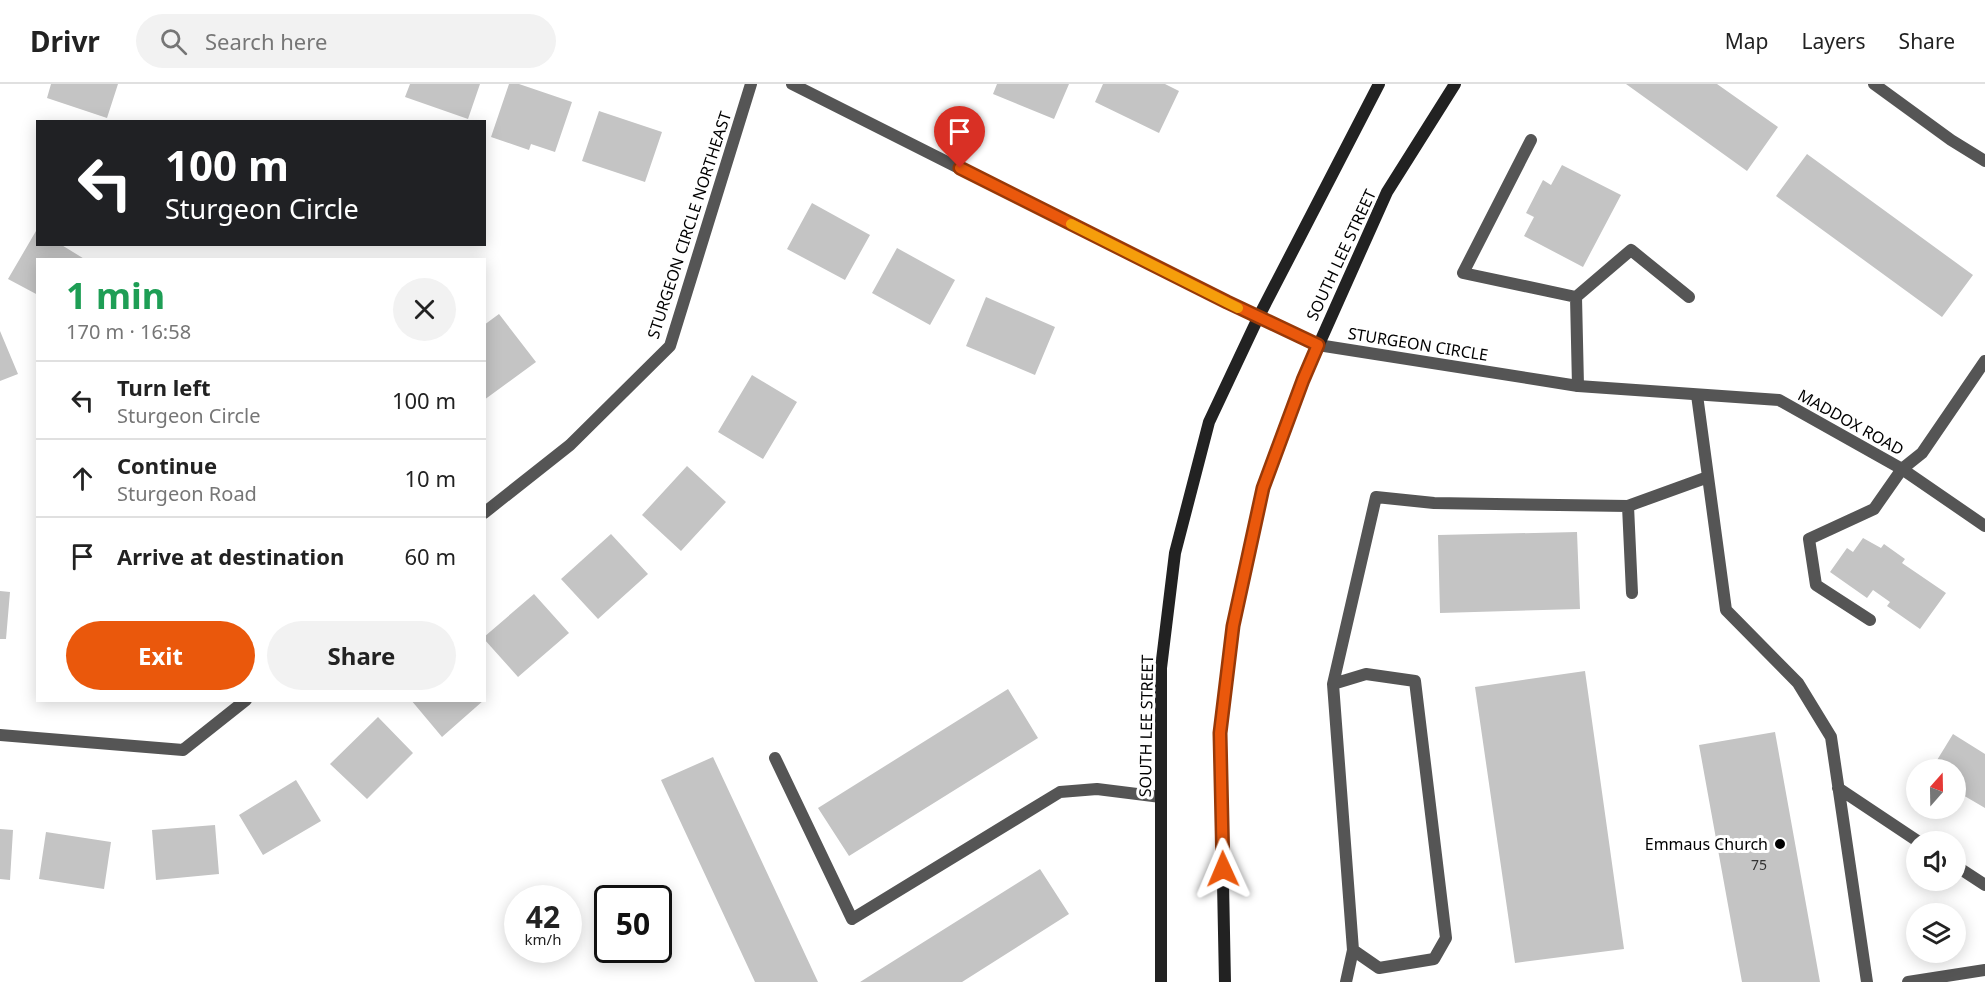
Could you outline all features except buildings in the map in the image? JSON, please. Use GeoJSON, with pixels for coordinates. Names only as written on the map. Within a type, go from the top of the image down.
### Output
{"type":"FeatureCollection","features":[{"type":"Feature","properties":{"kind":"main road","name":"SOUTH LEE STREET"},"geometry":{"type":"LineString","coordinates":[[1161,982],[1161,668],[1175,553],[1209,422],[1258,318],[1379,84]]}},
{"type":"Feature","properties":{"kind":"main road","name":"SOUTH LEE STREET"},"geometry":{"type":"LineString","coordinates":[[1225,982],[1220,733],[1233,626],[1263,488],[1303,380],[1388,192],[1455,84]]}},
{"type":"Feature","properties":{"kind":"street","name":"STURGEON CIRCLE NORTHEAST"},"geometry":{"type":"LineString","coordinates":[[486,511],[570,445],[670,346],[752,84]]}},
{"type":"Feature","properties":{"kind":"street","name":"STURGEON CIRCLE"},"geometry":{"type":"LineString","coordinates":[[792,84],[1258,318],[1318,345],[1578,386]]}},
{"type":"Feature","properties":{"kind":"street"},"geometry":{"type":"LineString","coordinates":[[1874,84],[1951,140],[1985,161]]}},
{"type":"Feature","properties":{"kind":"street"},"geometry":{"type":"LineString","coordinates":[[1531,140],[1463,273],[1576,297]]}},
{"type":"Feature","properties":{"kind":"street"},"geometry":{"type":"LineString","coordinates":[[1576,297],[1632,250],[1689,297]]}},
{"type":"Feature","properties":{"kind":"street"},"geometry":{"type":"LineString","coordinates":[[1576,297],[1578,386]]}},
{"type":"Feature","properties":{"kind":"street"},"geometry":{"type":"LineString","coordinates":[[1870,620],[1816,585],[1809,539],[1875,509],[1902,469],[1922,453],[1985,361]]}},
{"type":"Feature","properties":{"kind":"street","name":"MADDOX ROAD"},"geometry":{"type":"LineString","coordinates":[[1578,386],[1779,400],[1902,469],[1985,526]]}},
{"type":"Feature","properties":{"kind":"street"},"geometry":{"type":"LineString","coordinates":[[1697,395],[1726,610],[1798,683],[1831,737],[1867,982]]}},
{"type":"Feature","properties":{"kind":"street"},"geometry":{"type":"LineString","coordinates":[[1346,982],[1353,950],[1334,684],[1376,496],[1434,503],[1628,506],[1708,477]]}},
{"type":"Feature","properties":{"kind":"street"},"geometry":{"type":"LineString","coordinates":[[1628,506],[1632,593]]}},
{"type":"Feature","properties":{"kind":"street"},"geometry":{"type":"LineString","coordinates":[[1334,684],[1366,674],[1415,681],[1446,938],[1434,959],[1379,968],[1353,950]]}},
{"type":"Feature","properties":{"kind":"street"},"geometry":{"type":"LineString","coordinates":[[0,735],[183,750],[243,702]]}},
{"type":"Feature","properties":{"kind":"street"},"geometry":{"type":"LineString","coordinates":[[776,758],[852,920],[1060,792],[1097,789],[1161,797]]}},
{"type":"Feature","properties":{"kind":"street"},"geometry":{"type":"LineString","coordinates":[[1838,788],[1906,833]]}},
{"type":"Feature","properties":{"kind":"street"},"geometry":{"type":"LineString","coordinates":[[1966,873],[1985,885]]}},
{"type":"Feature","properties":{"kind":"street"},"geometry":{"type":"LineString","coordinates":[[1908,982],[1985,970]]}},
{"type":"Feature","properties":{"kind":"slow traffic"},"geometry":{"type":"LineString","coordinates":[[1071,224],[1238,308]]}},
{"type":"Feature","properties":{"kind":"place","name":"Emmaus Church"},"geometry":{"type":"Point","coordinates":[1780,844]}},
{"type":"Feature","properties":{"kind":"route"},"geometry":{"type":"LineString","coordinates":[[960,168],[1258,318],[1318,345],[1263,488],[1233,626],[1220,733],[1223,869]]}}]}
